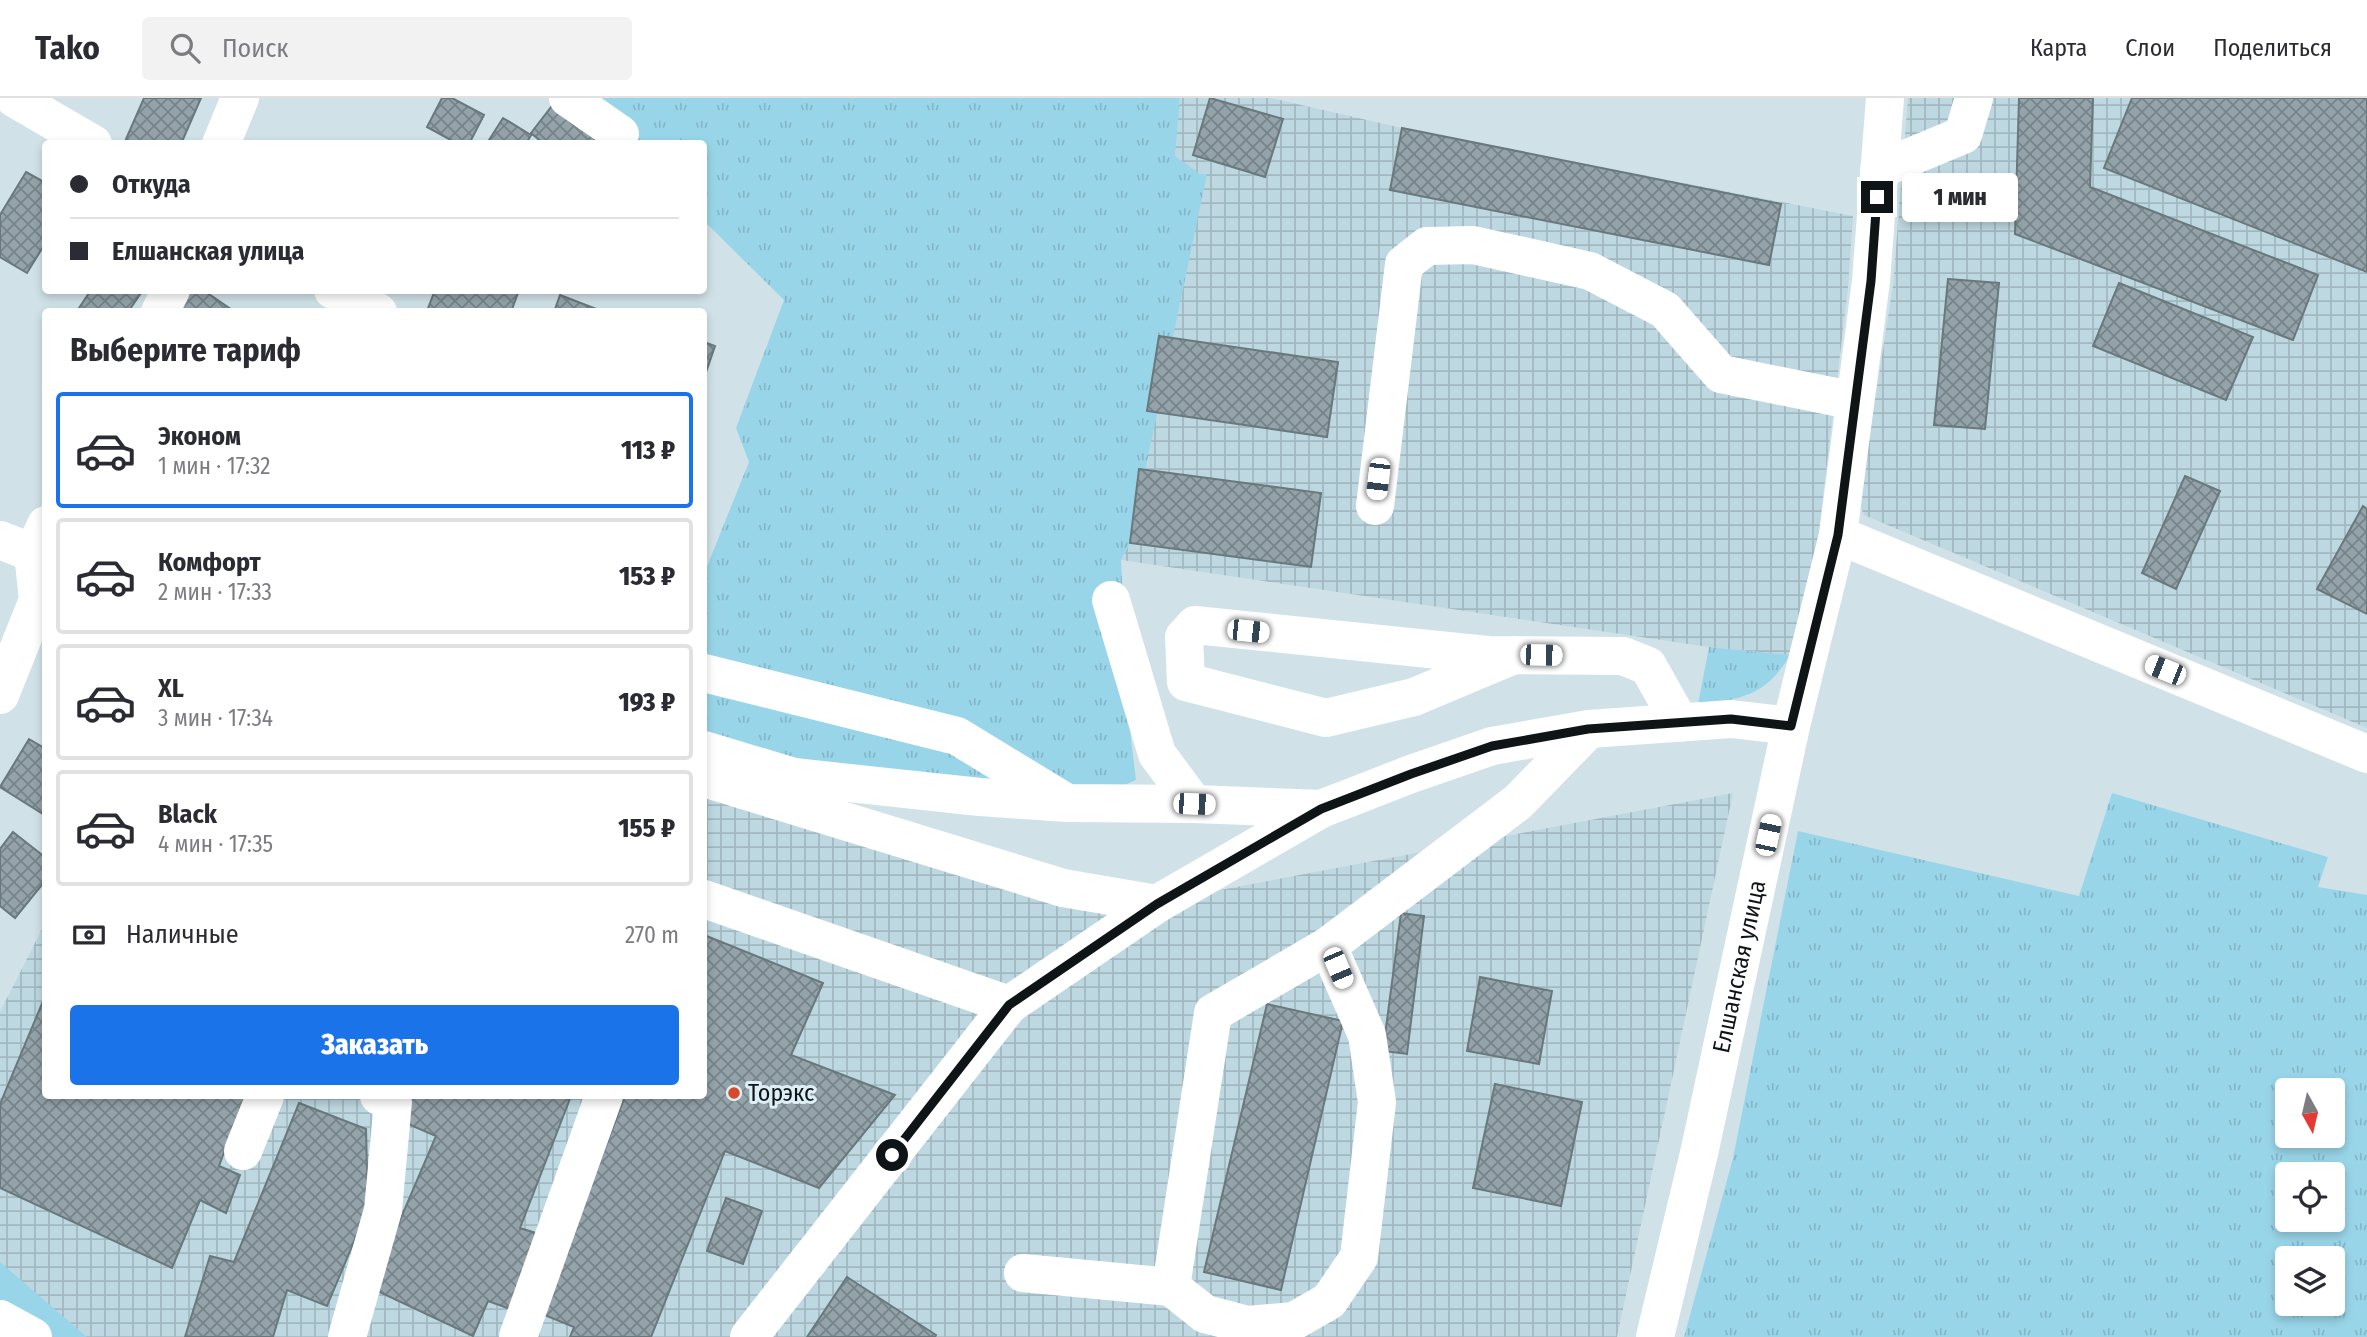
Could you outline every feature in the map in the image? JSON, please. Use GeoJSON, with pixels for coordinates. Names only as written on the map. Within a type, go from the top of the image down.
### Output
{"type":"FeatureCollection","features":[{"type":"Feature","properties":{"kind":"street"},"geometry":{"type":"LineString","coordinates":[[14,98],[86,140]]}},
{"type":"Feature","properties":{"kind":"street"},"geometry":{"type":"LineString","coordinates":[[223,140],[240,98]]}},
{"type":"Feature","properties":{"kind":"street"},"geometry":{"type":"LineString","coordinates":[[568,98],[620,134]]}},
{"type":"Feature","properties":{"kind":"street","name":"Елшанская улица"},"geometry":{"type":"LineString","coordinates":[[1655,1337],[1700,1149],[1791,726],[1838,535],[1871,281],[1885,98]]}},
{"type":"Feature","properties":{"kind":"street"},"geometry":{"type":"LineString","coordinates":[[1880,170],[1963,135],[1974,98]]}},
{"type":"Feature","properties":{"kind":"street"},"geometry":{"type":"LineString","coordinates":[[1375,506],[1404,264],[1427,246],[1473,245],[1590,271],[1665,310],[1721,374],[1855,401]]}},
{"type":"Feature","properties":{"kind":"street"},"geometry":{"type":"LineString","coordinates":[[341,294],[370,308]]}},
{"type":"Feature","properties":{"kind":"street"},"geometry":{"type":"LineString","coordinates":[[1838,535],[2367,754]]}},
{"type":"Feature","properties":{"kind":"street"},"geometry":{"type":"LineString","coordinates":[[0,695],[38,600],[31,543]]}},
{"type":"Feature","properties":{"kind":"street"},"geometry":{"type":"LineString","coordinates":[[1111,600],[1157,754],[1194,804]]}},
{"type":"Feature","properties":{"kind":"street"},"geometry":{"type":"LineString","coordinates":[[1147,720],[1186,682],[1184,637],[1195,625],[1487,655],[1623,656],[1648,666],[1680,723]]}},
{"type":"Feature","properties":{"kind":"street"},"geometry":{"type":"LineString","coordinates":[[1186,682],[1326,718],[1414,697],[1514,655]]}},
{"type":"Feature","properties":{"kind":"street"},"geometry":{"type":"LineString","coordinates":[[707,674],[957,736],[1067,803]]}},
{"type":"Feature","properties":{"kind":"street"},"geometry":{"type":"LineString","coordinates":[[749,1337],[1009,1005],[1157,904],[1321,809],[1492,746],[1588,729],[1731,719],[1791,726]]}},
{"type":"Feature","properties":{"kind":"street"},"geometry":{"type":"LineString","coordinates":[[1171,1287],[1213,1013],[1328,946],[1518,802],[1588,729]]}},
{"type":"Feature","properties":{"kind":"street"},"geometry":{"type":"LineString","coordinates":[[707,751],[794,777],[979,797],[1067,803],[1321,809]]}},
{"type":"Feature","properties":{"kind":"street"},"geometry":{"type":"LineString","coordinates":[[707,779],[1063,888],[1157,904]]}},
{"type":"Feature","properties":{"kind":"street"},"geometry":{"type":"LineString","coordinates":[[707,900],[1009,1005]]}},
{"type":"Feature","properties":{"kind":"street"},"geometry":{"type":"LineString","coordinates":[[1023,1273],[1171,1287],[1205,1314],[1247,1325],[1294,1321],[1329,1301],[1359,1257],[1377,1101],[1367,1035],[1328,946]]}},
{"type":"Feature","properties":{"kind":"street"},"geometry":{"type":"LineString","coordinates":[[243,1151],[263,1099]]}},
{"type":"Feature","properties":{"kind":"street"},"geometry":{"type":"LineString","coordinates":[[347,1337],[383,1210],[393,1102],[386,1099]]}},
{"type":"Feature","properties":{"kind":"street"},"geometry":{"type":"LineString","coordinates":[[518,1337],[603,1099]]}},
{"type":"Feature","properties":{"kind":"street"},"geometry":{"type":"LineString","coordinates":[[0,1319],[33,1337]]}},
{"type":"Feature","properties":{"kind":"shaded area"},"geometry":{"type":"Polygon","coordinates":[[[1180,98],[1271,98],[1402,128],[1853,216],[1848,288],[1818,539],[1790,655],[1709,647],[1121,560],[1130,543],[1180,98]]]}},
{"type":"Feature","properties":{"kind":"shaded area"},"geometry":{"type":"Polygon","coordinates":[[[1908,98],[2367,98],[2367,728],[1864,515],[1859,503],[1893,285],[1908,98]]]}},
{"type":"Feature","properties":{"kind":"shaded area"},"geometry":{"type":"Polygon","coordinates":[[[707,787],[1104,912],[1733,793],[1617,1337],[85,1337],[0,1268],[0,1012],[42,929],[42,1099],[707,1099],[707,787]]]}},
{"type":"Feature","properties":{"kind":"green space"},"geometry":{"type":"Polygon","coordinates":[[[582,98],[1180,98],[1175,156],[1200,174],[1207,174],[1130,543],[1121,560],[1129,722],[1136,780],[1113,790],[798,766],[707,740],[707,567],[749,462],[736,428],[784,300],[707,224],[707,140],[630,140],[582,98]]]}},
{"type":"Feature","properties":{"kind":"green space"},"geometry":{"type":"Polygon","coordinates":[[[1709,647],[1790,655],[1772,679],[1752,693],[1698,704],[1709,647]]]}},
{"type":"Feature","properties":{"kind":"green space"},"geometry":{"type":"Polygon","coordinates":[[[2112,793],[2328,857],[2318,887],[2367,895],[2367,1337],[1684,1337],[1733,1158],[1798,831],[2079,896],[2112,793]]]}},
{"type":"Feature","properties":{"kind":"green space"},"geometry":{"type":"Polygon","coordinates":[[[0,1262],[87,1337],[0,1337],[0,1262]]]}},
{"type":"Feature","properties":{"kind":"building"},"geometry":{"type":"Polygon","coordinates":[[[144,98],[201,98],[183,140],[126,139],[144,98]]]}},
{"type":"Feature","properties":{"kind":"building"},"geometry":{"type":"Polygon","coordinates":[[[442,98],[452,98],[484,115],[471,140],[451,140],[427,127],[442,98]]]}},
{"type":"Feature","properties":{"kind":"building"},"geometry":{"type":"Polygon","coordinates":[[[1210,98],[1283,119],[1265,177],[1193,155],[1210,98]]]}},
{"type":"Feature","properties":{"kind":"building"},"geometry":{"type":"Polygon","coordinates":[[[2019,98],[2093,98],[2090,187],[2318,275],[2293,340],[2015,234],[2019,98]]]}},
{"type":"Feature","properties":{"kind":"building"},"geometry":{"type":"Polygon","coordinates":[[[2132,98],[2367,98],[2367,272],[2104,168],[2132,98]]]}},
{"type":"Feature","properties":{"kind":"building"},"geometry":{"type":"Polygon","coordinates":[[[555,102],[598,135],[594,140],[539,140],[531,133],[555,102]]]}},
{"type":"Feature","properties":{"kind":"building"},"geometry":{"type":"Polygon","coordinates":[[[503,118],[531,135],[528,140],[489,140],[503,118]]]}},
{"type":"Feature","properties":{"kind":"building"},"geometry":{"type":"Polygon","coordinates":[[[1402,128],[1781,204],[1769,265],[1390,190],[1402,128]]]}},
{"type":"Feature","properties":{"kind":"building"},"geometry":{"type":"Polygon","coordinates":[[[26,172],[42,181],[42,249],[27,273],[0,257],[0,215],[26,172]]]}},
{"type":"Feature","properties":{"kind":"building"},"geometry":{"type":"Polygon","coordinates":[[[1948,279],[1999,283],[1985,429],[1934,425],[1948,279]]]}},
{"type":"Feature","properties":{"kind":"building"},"geometry":{"type":"Polygon","coordinates":[[[2119,283],[2253,337],[2226,400],[2093,346],[2119,283]]]}},
{"type":"Feature","properties":{"kind":"building"},"geometry":{"type":"Polygon","coordinates":[[[88,294],[140,294],[131,308],[79,308],[88,294]]]}},
{"type":"Feature","properties":{"kind":"building"},"geometry":{"type":"Polygon","coordinates":[[[184,294],[209,294],[229,308],[175,308],[184,294]]]}},
{"type":"Feature","properties":{"kind":"building"},"geometry":{"type":"Polygon","coordinates":[[[433,294],[518,294],[512,308],[428,308],[433,294]]]}},
{"type":"Feature","properties":{"kind":"building"},"geometry":{"type":"Polygon","coordinates":[[[560,295],[594,308],[555,308],[560,295]]]}},
{"type":"Feature","properties":{"kind":"building"},"geometry":{"type":"Polygon","coordinates":[[[1159,336],[1338,362],[1327,437],[1147,411],[1159,336]]]}},
{"type":"Feature","properties":{"kind":"building"},"geometry":{"type":"Polygon","coordinates":[[[707,343],[715,346],[707,369],[707,343]]]}},
{"type":"Feature","properties":{"kind":"building"},"geometry":{"type":"Polygon","coordinates":[[[1139,469],[1321,493],[1311,567],[1130,543],[1139,469]]]}},
{"type":"Feature","properties":{"kind":"building"},"geometry":{"type":"Polygon","coordinates":[[[2185,476],[2220,491],[2176,589],[2142,573],[2185,476]]]}},
{"type":"Feature","properties":{"kind":"building"},"geometry":{"type":"Polygon","coordinates":[[[2363,506],[2367,509],[2367,614],[2317,589],[2363,506]]]}},
{"type":"Feature","properties":{"kind":"building"},"geometry":{"type":"Polygon","coordinates":[[[29,739],[42,747],[42,813],[0,787],[29,739]]]}},
{"type":"Feature","properties":{"kind":"building"},"geometry":{"type":"Polygon","coordinates":[[[13,832],[42,855],[42,885],[15,918],[0,906],[0,849],[13,832]]]}},
{"type":"Feature","properties":{"kind":"building"},"geometry":{"type":"Polygon","coordinates":[[[1401,913],[1424,916],[1407,1054],[1383,1051],[1401,913]]]}},
{"type":"Feature","properties":{"kind":"building"},"geometry":{"type":"Polygon","coordinates":[[[707,936],[823,983],[791,1055],[895,1095],[819,1188],[725,1151],[651,1337],[570,1337],[574,1327],[542,1314],[624,1099],[707,1099],[707,936]]]}},
{"type":"Feature","properties":{"kind":"building"},"geometry":{"type":"Polygon","coordinates":[[[1480,977],[1552,991],[1539,1064],[1467,1051],[1480,977]]]}},
{"type":"Feature","properties":{"kind":"building"},"geometry":{"type":"Polygon","coordinates":[[[42,1004],[42,1099],[244,1099],[219,1166],[240,1175],[226,1213],[200,1200],[172,1268],[0,1188],[0,1104],[42,1004]]]}},
{"type":"Feature","properties":{"kind":"building"},"geometry":{"type":"Polygon","coordinates":[[[1267,1004],[1343,1021],[1281,1290],[1204,1272],[1267,1004]]]}},
{"type":"Feature","properties":{"kind":"building"},"geometry":{"type":"Polygon","coordinates":[[[1495,1084],[1582,1102],[1561,1206],[1473,1188],[1495,1084]]]}},
{"type":"Feature","properties":{"kind":"building"},"geometry":{"type":"Polygon","coordinates":[[[410,1099],[570,1099],[520,1228],[542,1235],[513,1310],[488,1301],[473,1336],[371,1288],[436,1136],[401,1121],[410,1099]]]}},
{"type":"Feature","properties":{"kind":"building"},"geometry":{"type":"Polygon","coordinates":[[[299,1103],[366,1129],[368,1208],[327,1306],[287,1290],[273,1337],[185,1337],[210,1256],[234,1262],[299,1103]]]}},
{"type":"Feature","properties":{"kind":"building"},"geometry":{"type":"Polygon","coordinates":[[[726,1198],[762,1211],[743,1264],[707,1251],[726,1198]]]}},
{"type":"Feature","properties":{"kind":"building"},"geometry":{"type":"Polygon","coordinates":[[[847,1277],[936,1335],[935,1337],[807,1337],[847,1277]]]}},
{"type":"Feature","properties":{"kind":"place","name":"Торэкс"},"geometry":{"type":"Point","coordinates":[734,1093]}},
{"type":"Feature","properties":{"kind":"route"},"geometry":{"type":"LineString","coordinates":[[892,1155],[1009,1005],[1157,904],[1321,809],[1492,746],[1588,729],[1731,719],[1791,726],[1838,535],[1871,281],[1877,197]]}}]}
